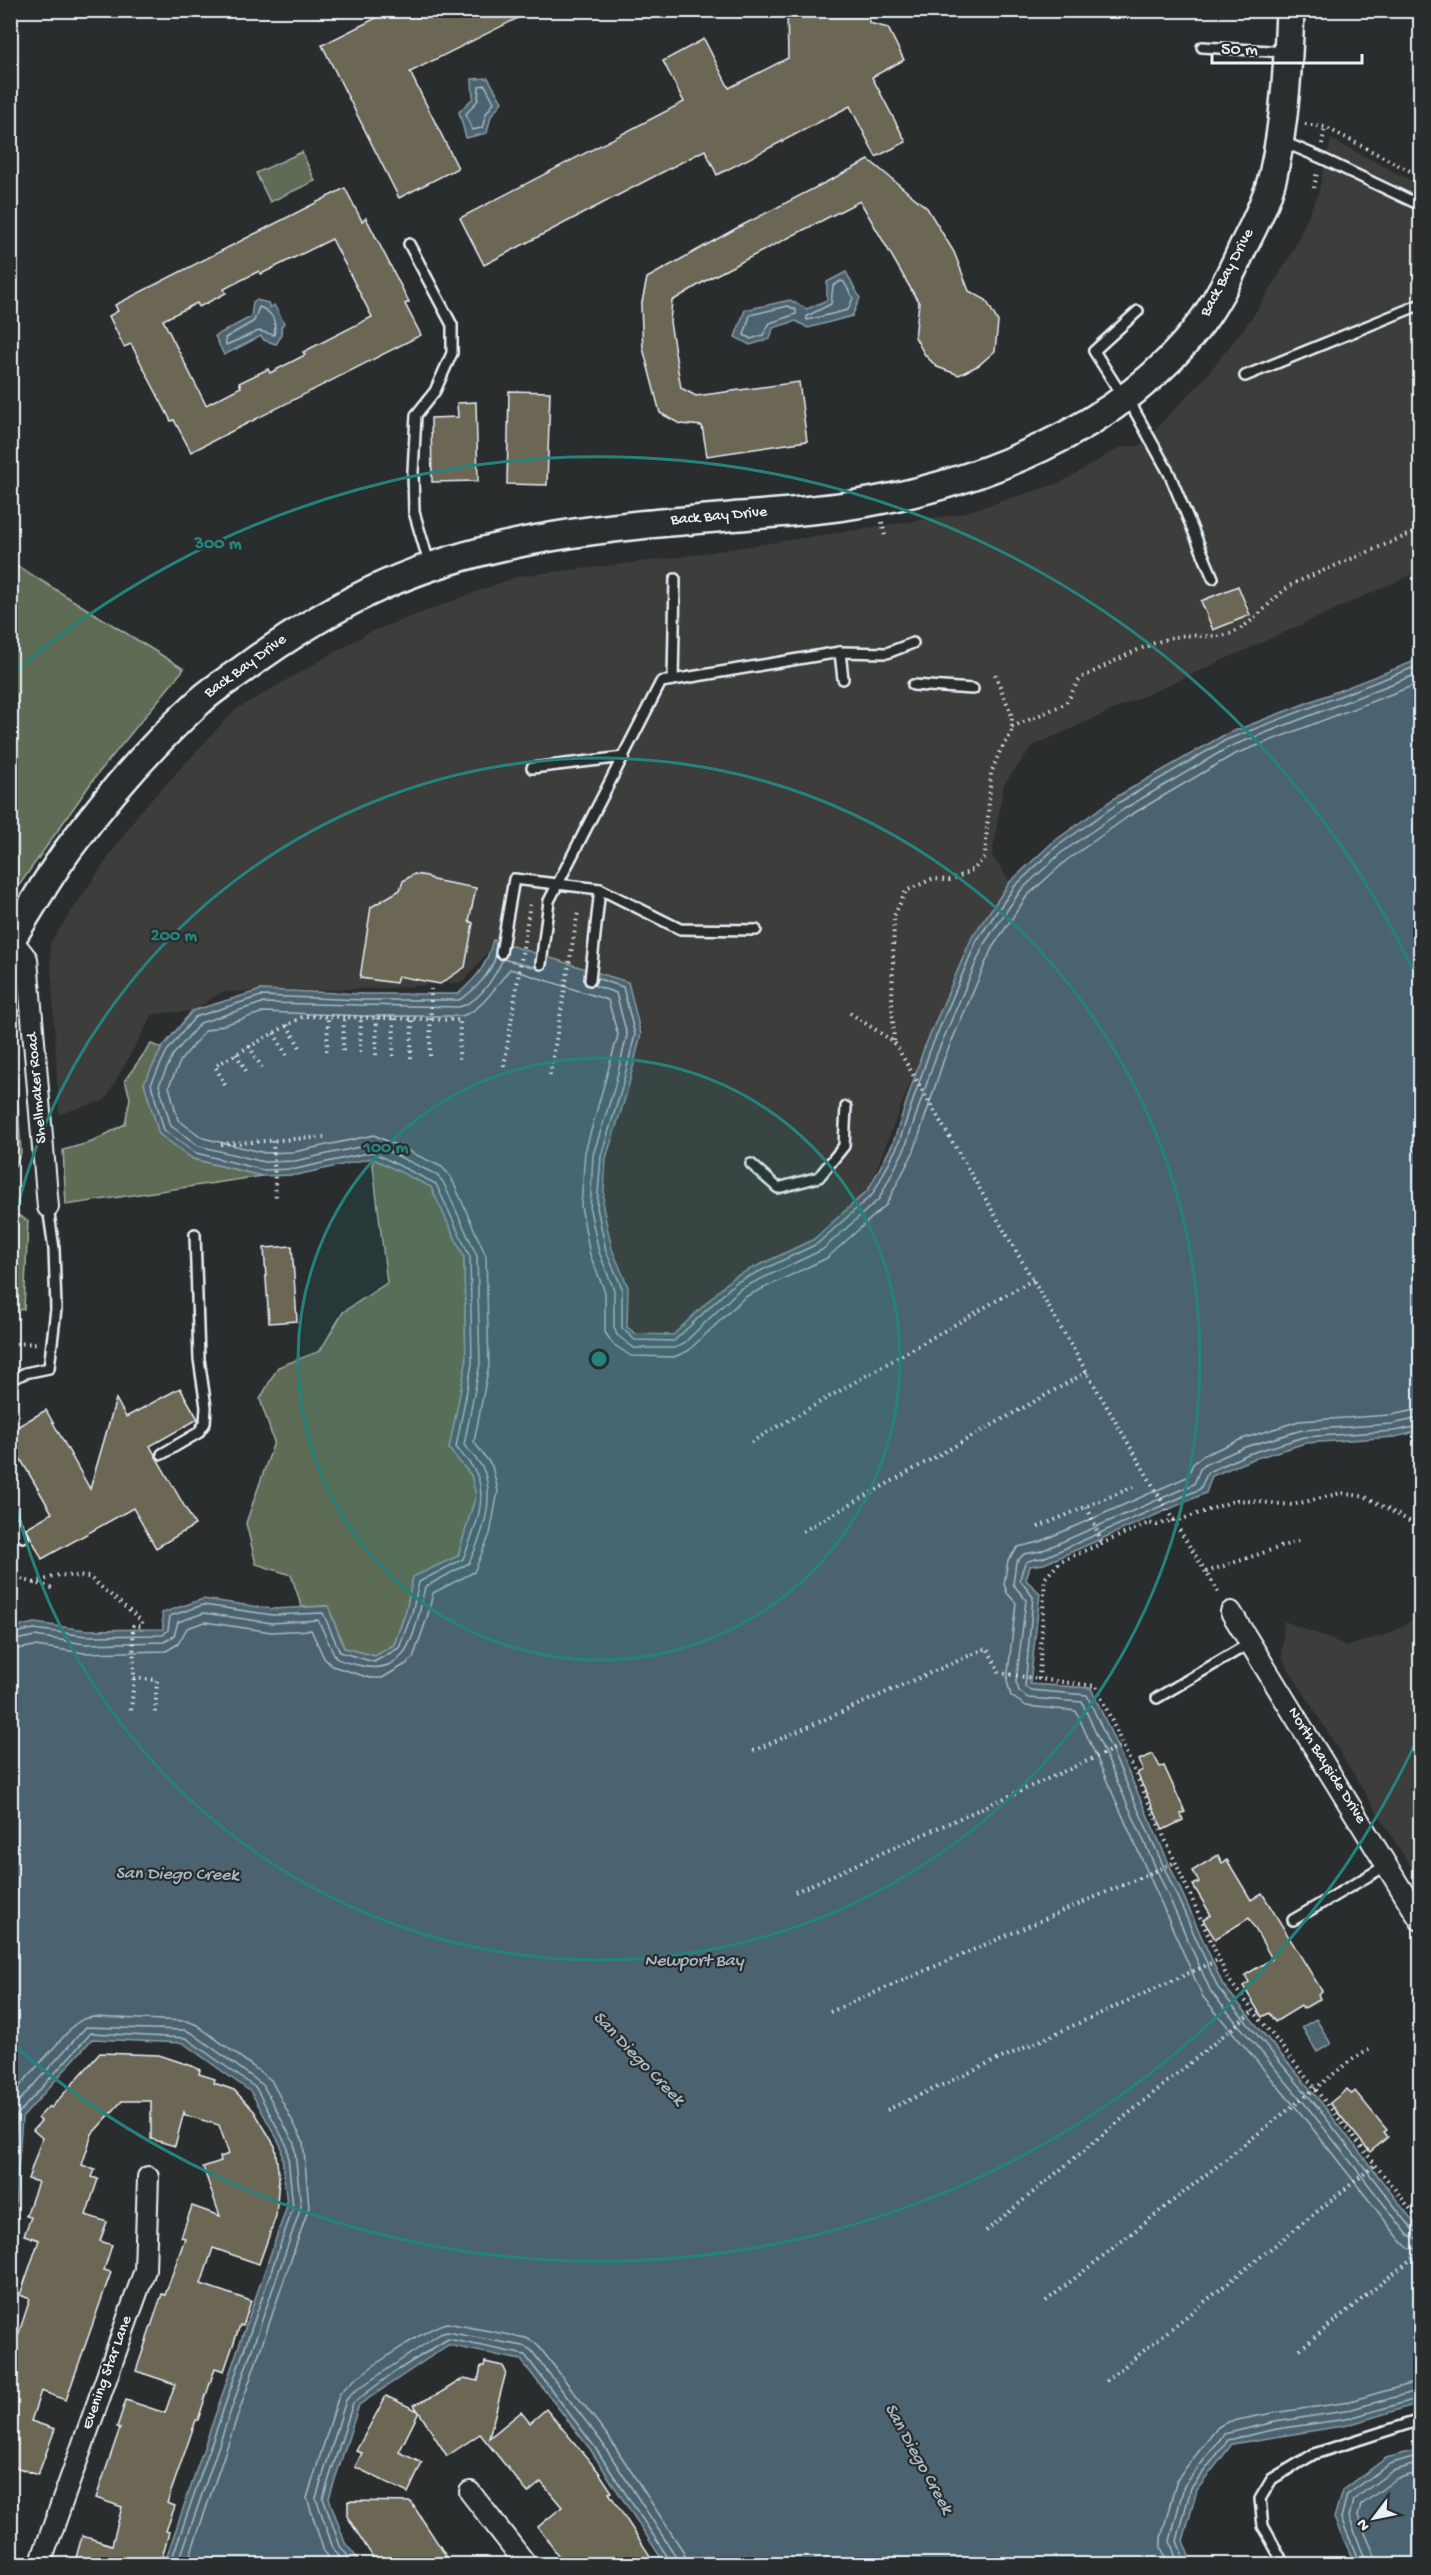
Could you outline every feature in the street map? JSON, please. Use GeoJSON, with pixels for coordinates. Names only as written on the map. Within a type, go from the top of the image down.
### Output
{"type":"FeatureCollection","features":[{"type":"Feature","properties":{"kind":"street","name":"Back Bay Drive"},"geometry":{"type":"LineString","coordinates":[[11,939],[71,845],[130,774],[202,698],[300,628],[385,585],[470,553],[537,538],[661,522],[844,506],[923,490],[994,467],[1063,437],[1125,398],[1179,349],[1202,322],[1228,280],[1262,208],[1272,177],[1279,140],[1290,10]]}},
{"type":"Feature","properties":{"kind":"street","name":"Shellmaker Road"},"geometry":{"type":"LineString","coordinates":[[11,939],[27,959],[48,1207]]}},
{"type":"Feature","properties":{"kind":"street","name":"North Bayside Drive"},"geometry":{"type":"LineString","coordinates":[[1231,1612],[1420,1920]]}},
{"type":"Feature","properties":{"kind":"street","name":"Evening Star Lane"},"geometry":{"type":"LineString","coordinates":[[40,2565],[145,2270],[148,2177]]}},
{"type":"Feature","properties":{"kind":"street"},"geometry":{"type":"LineString","coordinates":[[470,2492],[526,2565]]}},
{"type":"Feature","properties":{"kind":"lane"},"geometry":{"type":"LineString","coordinates":[[1202,48],[1287,52]]}},
{"type":"Feature","properties":{"kind":"lane"},"geometry":{"type":"LineString","coordinates":[[1279,140],[1319,156],[1420,205]]}},
{"type":"Feature","properties":{"kind":"lane"},"geometry":{"type":"LineString","coordinates":[[410,244],[452,325],[452,353],[435,392],[416,415],[414,512],[430,568]]}},
{"type":"Feature","properties":{"kind":"lane"},"geometry":{"type":"LineString","coordinates":[[1245,376],[1419,305]]}},
{"type":"Feature","properties":{"kind":"lane"},"geometry":{"type":"LineString","coordinates":[[1138,311],[1094,351],[1169,472],[1213,578]]}},
{"type":"Feature","properties":{"kind":"lane"},"geometry":{"type":"LineString","coordinates":[[673,680],[675,579]]}},
{"type":"Feature","properties":{"kind":"lane"},"geometry":{"type":"LineString","coordinates":[[541,964],[549,901],[661,682],[840,652],[887,653],[913,643]]}},
{"type":"Feature","properties":{"kind":"lane"},"geometry":{"type":"LineString","coordinates":[[840,652],[843,679]]}},
{"type":"Feature","properties":{"kind":"lane"},"geometry":{"type":"LineString","coordinates":[[913,685],[973,689]]}},
{"type":"Feature","properties":{"kind":"lane"},"geometry":{"type":"LineString","coordinates":[[532,768],[624,757]]}},
{"type":"Feature","properties":{"kind":"lane"},"geometry":{"type":"LineString","coordinates":[[501,953],[514,879],[600,889],[680,929],[756,930]]}},
{"type":"Feature","properties":{"kind":"lane"},"geometry":{"type":"LineString","coordinates":[[590,980],[600,889]]}},
{"type":"Feature","properties":{"kind":"lane"},"geometry":{"type":"LineString","coordinates":[[751,1164],[778,1188],[819,1177],[844,1146],[846,1107]]}},
{"type":"Feature","properties":{"kind":"lane"},"geometry":{"type":"LineString","coordinates":[[10,1380],[25,1373],[49,1368],[56,1309],[54,1249],[48,1207]]}},
{"type":"Feature","properties":{"kind":"lane"},"geometry":{"type":"LineString","coordinates":[[162,1454],[198,1433],[205,1424],[206,1407],[199,1359],[195,1234]]}},
{"type":"Feature","properties":{"kind":"lane"},"geometry":{"type":"LineString","coordinates":[[10,1515],[23,1537]]}},
{"type":"Feature","properties":{"kind":"lane"},"geometry":{"type":"LineString","coordinates":[[1157,1698],[1250,1643]]}},
{"type":"Feature","properties":{"kind":"lane"},"geometry":{"type":"LineString","coordinates":[[1293,1920],[1387,1865]]}},
{"type":"Feature","properties":{"kind":"lane"},"geometry":{"type":"LineString","coordinates":[[1284,2565],[1263,2526],[1260,2499],[1272,2480],[1314,2454],[1420,2420]]}},
{"type":"Feature","properties":{"kind":"path"},"geometry":{"type":"LineString","coordinates":[[1325,127],[1420,176]]}},
{"type":"Feature","properties":{"kind":"path"},"geometry":{"type":"LineString","coordinates":[[1012,727],[1065,704],[1071,698],[1074,684],[1083,677],[1178,636],[1220,636],[1237,631],[1266,607],[1276,595],[1294,583],[1420,530]]}},
{"type":"Feature","properties":{"kind":"path"},"geometry":{"type":"LineString","coordinates":[[894,1042],[892,1004],[894,916],[906,891],[932,879],[950,880],[962,875],[974,869],[985,857],[991,773],[1000,751],[1011,734],[1012,727],[1012,716],[995,674]]}},
{"type":"Feature","properties":{"kind":"path"},"geometry":{"type":"LineString","coordinates":[[504,1066],[530,904]]}},
{"type":"Feature","properties":{"kind":"path"},"geometry":{"type":"LineString","coordinates":[[550,1075],[578,912]]}},
{"type":"Feature","properties":{"kind":"path"},"geometry":{"type":"LineString","coordinates":[[430,1056],[431,989]]}},
{"type":"Feature","properties":{"kind":"path"},"geometry":{"type":"LineString","coordinates":[[850,1013],[894,1042],[1173,1520],[1231,1612]]}},
{"type":"Feature","properties":{"kind":"path"},"geometry":{"type":"LineString","coordinates":[[225,1085],[215,1066],[304,1016],[460,1020],[459,1059]]}},
{"type":"Feature","properties":{"kind":"path"},"geometry":{"type":"LineString","coordinates":[[327,1051],[328,1017]]}},
{"type":"Feature","properties":{"kind":"path"},"geometry":{"type":"LineString","coordinates":[[343,1051],[344,1017]]}},
{"type":"Feature","properties":{"kind":"path"},"geometry":{"type":"LineString","coordinates":[[360,1052],[361,1017]]}},
{"type":"Feature","properties":{"kind":"path"},"geometry":{"type":"LineString","coordinates":[[376,1054],[377,1018]]}},
{"type":"Feature","properties":{"kind":"path"},"geometry":{"type":"LineString","coordinates":[[393,1056],[394,1018]]}},
{"type":"Feature","properties":{"kind":"path"},"geometry":{"type":"LineString","coordinates":[[411,1058],[412,1019]]}},
{"type":"Feature","properties":{"kind":"path"},"geometry":{"type":"LineString","coordinates":[[287,1025],[301,1049]]}},
{"type":"Feature","properties":{"kind":"path"},"geometry":{"type":"LineString","coordinates":[[274,1033],[287,1056]]}},
{"type":"Feature","properties":{"kind":"path"},"geometry":{"type":"LineString","coordinates":[[249,1047],[262,1068]]}},
{"type":"Feature","properties":{"kind":"path"},"geometry":{"type":"LineString","coordinates":[[236,1054],[248,1074]]}},
{"type":"Feature","properties":{"kind":"path"},"geometry":{"type":"LineString","coordinates":[[221,1144],[324,1137]]}},
{"type":"Feature","properties":{"kind":"path"},"geometry":{"type":"LineString","coordinates":[[273,1141],[276,1200]]}},
{"type":"Feature","properties":{"kind":"path"},"geometry":{"type":"LineString","coordinates":[[751,1442],[1034,1280]]}},
{"type":"Feature","properties":{"kind":"path"},"geometry":{"type":"LineString","coordinates":[[10,1344],[52,1343]]}},
{"type":"Feature","properties":{"kind":"path"},"geometry":{"type":"LineString","coordinates":[[803,1531],[1087,1372]]}},
{"type":"Feature","properties":{"kind":"path"},"geometry":{"type":"LineString","coordinates":[[1038,1527],[1133,1487]]}},
{"type":"Feature","properties":{"kind":"path"},"geometry":{"type":"LineString","coordinates":[[1039,1679],[1045,1578],[1061,1561],[1149,1523],[1157,1525],[1183,1519],[1237,1500],[1292,1505],[1341,1493],[1366,1497],[1420,1527]]}},
{"type":"Feature","properties":{"kind":"path"},"geometry":{"type":"LineString","coordinates":[[1087,1507],[1102,1543]]}},
{"type":"Feature","properties":{"kind":"path"},"geometry":{"type":"LineString","coordinates":[[1206,1572],[1301,1540]]}},
{"type":"Feature","properties":{"kind":"path"},"geometry":{"type":"LineString","coordinates":[[34,1583],[58,1575],[88,1577],[142,1621],[142,1626],[133,1626],[134,1678],[131,1712]]}},
{"type":"Feature","properties":{"kind":"path"},"geometry":{"type":"LineString","coordinates":[[10,1576],[56,1589]]}},
{"type":"Feature","properties":{"kind":"path"},"geometry":{"type":"LineString","coordinates":[[753,1751],[987,1648],[1000,1673],[1096,1686],[1228,1979],[1420,2221]]}},
{"type":"Feature","properties":{"kind":"path"},"geometry":{"type":"LineString","coordinates":[[134,1678],[157,1680],[155,1715]]}},
{"type":"Feature","properties":{"kind":"path"},"geometry":{"type":"LineString","coordinates":[[795,1892],[1123,1745]]}},
{"type":"Feature","properties":{"kind":"path"},"geometry":{"type":"LineString","coordinates":[[830,2012],[1176,1862]]}},
{"type":"Feature","properties":{"kind":"path"},"geometry":{"type":"LineString","coordinates":[[887,2110],[1218,1960]]}},
{"type":"Feature","properties":{"kind":"path"},"geometry":{"type":"LineString","coordinates":[[986,2231],[1252,2012]]}},
{"type":"Feature","properties":{"kind":"path"},"geometry":{"type":"LineString","coordinates":[[1046,2301],[1350,2061],[1372,2048]]}},
{"type":"Feature","properties":{"kind":"path"},"geometry":{"type":"LineString","coordinates":[[1106,2381],[1376,2165]]}},
{"type":"Feature","properties":{"kind":"path"},"geometry":{"type":"LineString","coordinates":[[1300,2349],[1420,2252]]}},
{"type":"Feature","properties":{"kind":"shaded area"},"geometry":{"type":"Polygon","coordinates":[[[1331,139],[1420,185],[1420,571],[1033,746],[1004,784],[992,855],[1010,882],[972,937],[923,1051],[868,1190],[814,1239],[732,1278],[673,1335],[636,1334],[627,1327],[628,1287],[612,1249],[603,1207],[606,1158],[643,1032],[628,982],[494,944],[463,982],[392,988],[222,992],[192,1011],[153,1014],[105,1100],[59,1114],[50,943],[138,814],[235,710],[370,632],[519,576],[665,559],[960,514],[1060,483],[1121,447],[1139,446],[1203,380],[1252,318],[1290,257],[1318,194],[1331,139]]]}},
{"type":"Feature","properties":{"kind":"shaded area"},"geometry":{"type":"Polygon","coordinates":[[[1420,1615],[1420,1882],[1282,1658],[1284,1621],[1348,1646],[1391,1633],[1420,1615]]]}},
{"type":"Feature","properties":{"kind":"green space"},"geometry":{"type":"Polygon","coordinates":[[[302,152],[315,181],[270,202],[256,173],[302,152]]]}},
{"type":"Feature","properties":{"kind":"green space"},"geometry":{"type":"Polygon","coordinates":[[[11,562],[184,669],[96,776],[11,897],[11,562]]]}},
{"type":"Feature","properties":{"kind":"green space"},"geometry":{"type":"Polygon","coordinates":[[[11,989],[21,1153],[10,1175],[11,989]]]}},
{"type":"Feature","properties":{"kind":"green space"},"geometry":{"type":"Polygon","coordinates":[[[151,1044],[162,1048],[144,1084],[193,1159],[262,1176],[66,1205],[63,1150],[92,1142],[125,1124],[130,1098],[125,1080],[151,1044]]]}},
{"type":"Feature","properties":{"kind":"green space"},"geometry":{"type":"Polygon","coordinates":[[[372,1158],[431,1187],[464,1257],[466,1364],[449,1449],[471,1475],[476,1495],[458,1556],[413,1577],[406,1611],[394,1645],[375,1656],[344,1648],[328,1606],[302,1607],[291,1575],[256,1564],[246,1523],[274,1442],[260,1399],[278,1367],[320,1351],[343,1312],[387,1283],[372,1158]]]}},
{"type":"Feature","properties":{"kind":"green space"},"geometry":{"type":"Polygon","coordinates":[[[11,1185],[16,1214],[28,1221],[24,1309],[11,1312],[11,1185]]]}},
{"type":"Feature","properties":{"kind":"water"},"geometry":{"type":"Polygon","coordinates":[[[488,78],[502,102],[491,116],[487,133],[466,138],[459,112],[473,98],[472,79],[488,78]]]}},
{"type":"Feature","properties":{"kind":"water"},"geometry":{"type":"Polygon","coordinates":[[[846,272],[860,298],[852,316],[808,328],[796,321],[773,328],[770,339],[750,345],[735,337],[745,310],[790,300],[807,309],[827,300],[827,282],[846,272]]]}},
{"type":"Feature","properties":{"kind":"water"},"geometry":{"type":"Polygon","coordinates":[[[256,300],[268,303],[270,308],[274,305],[284,323],[276,344],[264,340],[261,336],[224,355],[215,336],[251,317],[253,302],[256,300]]]}},
{"type":"Feature","properties":{"kind":"water","name":"Newport Bay"},"geometry":{"type":"Polygon","coordinates":[[[1420,659],[1420,1431],[1395,1437],[1306,1443],[1250,1460],[1212,1476],[1206,1493],[1044,1564],[1030,1566],[1026,1580],[1040,1593],[1030,1684],[1091,1688],[1223,1985],[1320,2101],[1420,2230],[1420,2403],[1348,2425],[1232,2444],[1197,2490],[1183,2541],[1193,2564],[665,2564],[590,2449],[521,2360],[448,2345],[359,2405],[329,2498],[345,2543],[362,2564],[164,2564],[287,2206],[281,2146],[251,2092],[183,2043],[92,2039],[22,2118],[11,2266],[11,1628],[34,1623],[86,1630],[163,1629],[162,1613],[203,1599],[273,1609],[328,1606],[344,1648],[375,1656],[394,1645],[406,1611],[413,1577],[458,1556],[476,1495],[471,1475],[449,1449],[466,1364],[464,1257],[431,1187],[372,1158],[297,1175],[262,1176],[193,1159],[159,1134],[144,1083],[162,1048],[192,1011],[261,990],[364,994],[458,994],[480,970],[493,940],[628,982],[641,1034],[627,1092],[606,1158],[603,1207],[612,1249],[628,1287],[627,1327],[636,1334],[673,1335],[732,1278],[814,1239],[868,1190],[893,1143],[923,1051],[972,937],[1010,882],[1053,842],[1116,797],[1224,735],[1420,659]]]}},
{"type":"Feature","properties":{"kind":"water"},"geometry":{"type":"Polygon","coordinates":[[[1316,2019],[1331,2044],[1317,2052],[1302,2027],[1316,2019]]]}},
{"type":"Feature","properties":{"kind":"water"},"geometry":{"type":"Polygon","coordinates":[[[1420,2449],[1420,2564],[1355,2564],[1334,2518],[1342,2491],[1386,2458],[1420,2449]]]}},
{"type":"Feature","properties":{"kind":"building"},"geometry":{"type":"Polygon","coordinates":[[[392,10],[534,10],[410,72],[458,168],[399,198],[322,45],[392,10]]]}},
{"type":"Feature","properties":{"kind":"building"},"geometry":{"type":"Polygon","coordinates":[[[787,10],[869,10],[869,23],[888,28],[904,60],[872,77],[906,142],[876,157],[850,106],[717,175],[705,150],[484,265],[460,218],[684,102],[663,61],[704,39],[729,88],[788,58],[787,10]]]}},
{"type":"Feature","properties":{"kind":"building"},"geometry":{"type":"Polygon","coordinates":[[[869,160],[927,208],[954,252],[969,291],[986,300],[998,322],[995,351],[979,365],[959,375],[937,367],[925,355],[915,337],[919,303],[860,201],[710,278],[672,301],[670,322],[681,388],[696,396],[799,382],[807,441],[707,456],[702,426],[680,424],[660,413],[643,348],[641,307],[647,278],[737,228],[869,160]]]}},
{"type":"Feature","properties":{"kind":"building"},"geometry":{"type":"Polygon","coordinates":[[[345,188],[362,221],[366,218],[409,302],[405,304],[421,335],[191,452],[174,420],[171,421],[131,344],[124,347],[109,316],[118,311],[115,305],[345,188]],[[332,239],[261,274],[259,271],[224,289],[226,293],[199,307],[197,303],[163,320],[206,405],[241,387],[239,383],[268,369],[270,373],[305,355],[303,352],[372,317],[332,239]]]}},
{"type":"Feature","properties":{"kind":"building"},"geometry":{"type":"Polygon","coordinates":[[[509,391],[550,392],[547,485],[507,484],[509,391]]]}},
{"type":"Feature","properties":{"kind":"building"},"geometry":{"type":"Polygon","coordinates":[[[476,402],[478,481],[432,482],[431,418],[458,417],[457,403],[476,402]]]}},
{"type":"Feature","properties":{"kind":"building"},"geometry":{"type":"Polygon","coordinates":[[[1238,586],[1250,615],[1213,630],[1201,601],[1238,586]]]}},
{"type":"Feature","properties":{"kind":"building"},"geometry":{"type":"Polygon","coordinates":[[[414,874],[476,888],[469,921],[473,923],[465,967],[440,984],[398,976],[396,983],[360,978],[371,907],[400,890],[403,881],[414,874]]]}},
{"type":"Feature","properties":{"kind":"building"},"geometry":{"type":"Polygon","coordinates":[[[292,1246],[297,1321],[269,1323],[264,1248],[292,1246]]]}},
{"type":"Feature","properties":{"kind":"building"},"geometry":{"type":"Polygon","coordinates":[[[180,1388],[198,1419],[150,1446],[195,1525],[156,1548],[133,1508],[42,1559],[26,1528],[52,1513],[10,1441],[10,1431],[46,1410],[90,1489],[116,1399],[126,1417],[180,1388]]]}},
{"type":"Feature","properties":{"kind":"building"},"geometry":{"type":"Polygon","coordinates":[[[1153,1754],[1160,1767],[1164,1766],[1185,1812],[1181,1814],[1183,1820],[1163,1830],[1137,1773],[1143,1770],[1139,1760],[1153,1754]]]}},
{"type":"Feature","properties":{"kind":"building"},"geometry":{"type":"Polygon","coordinates":[[[1218,1855],[1222,1863],[1227,1860],[1251,1900],[1262,1893],[1322,1991],[1318,1994],[1320,1999],[1303,2009],[1301,2006],[1275,2022],[1269,2013],[1262,2017],[1243,1986],[1249,1982],[1245,1975],[1272,1959],[1249,1918],[1215,1939],[1203,1920],[1211,1915],[1193,1885],[1199,1882],[1192,1871],[1218,1855]]]}},
{"type":"Feature","properties":{"kind":"building"},"geometry":{"type":"Polygon","coordinates":[[[100,2053],[159,2055],[192,2066],[200,2070],[199,2074],[215,2079],[214,2083],[234,2090],[254,2111],[275,2146],[279,2178],[276,2216],[259,2264],[213,2248],[201,2284],[251,2301],[224,2371],[215,2368],[167,2503],[175,2506],[166,2531],[169,2532],[160,2565],[74,2565],[82,2536],[112,2545],[122,2507],[96,2498],[120,2428],[117,2427],[126,2400],[165,2413],[175,2384],[136,2371],[162,2294],[165,2295],[185,2238],[181,2237],[192,2206],[220,2216],[203,2167],[221,2161],[220,2157],[229,2154],[219,2125],[185,2115],[184,2112],[175,2146],[151,2139],[151,2101],[122,2101],[92,2134],[82,2165],[95,2170],[92,2177],[98,2179],[86,2215],[107,2222],[100,2241],[112,2245],[104,2270],[111,2272],[66,2400],[41,2391],[31,2421],[55,2429],[38,2475],[10,2465],[10,2364],[30,2299],[20,2295],[39,2240],[24,2235],[31,2217],[26,2216],[38,2182],[28,2179],[42,2138],[33,2130],[41,2121],[38,2118],[49,2106],[51,2108],[100,2053]]]}},
{"type":"Feature","properties":{"kind":"building"},"geometry":{"type":"Polygon","coordinates":[[[1347,2089],[1352,2094],[1355,2091],[1387,2130],[1384,2132],[1388,2137],[1370,2152],[1330,2103],[1347,2089]]]}},
{"type":"Feature","properties":{"kind":"building"},"geometry":{"type":"Polygon","coordinates":[[[485,2362],[503,2366],[506,2372],[489,2438],[521,2412],[530,2423],[546,2409],[598,2471],[612,2492],[609,2493],[656,2565],[565,2565],[538,2527],[562,2507],[541,2482],[528,2493],[480,2434],[447,2456],[419,2412],[399,2452],[422,2463],[408,2493],[355,2467],[362,2453],[356,2451],[386,2396],[418,2411],[414,2405],[464,2378],[478,2381],[481,2366],[484,2366],[485,2362]]]}},
{"type":"Feature","properties":{"kind":"building"},"geometry":{"type":"Polygon","coordinates":[[[348,2501],[411,2502],[452,2565],[378,2565],[348,2518],[348,2501]]]}},
{"type":"Feature","properties":{"kind":"water label","name":"San Diego Creek"},"geometry":{"type":"Point","coordinates":[177,1875]}},
{"type":"Feature","properties":{"kind":"water label","name":"San Diego Creek"},"geometry":{"type":"Point","coordinates":[638,2059]}},
{"type":"Feature","properties":{"kind":"water label","name":"San Diego Creek"},"geometry":{"type":"Point","coordinates":[918,2459]}}]}
